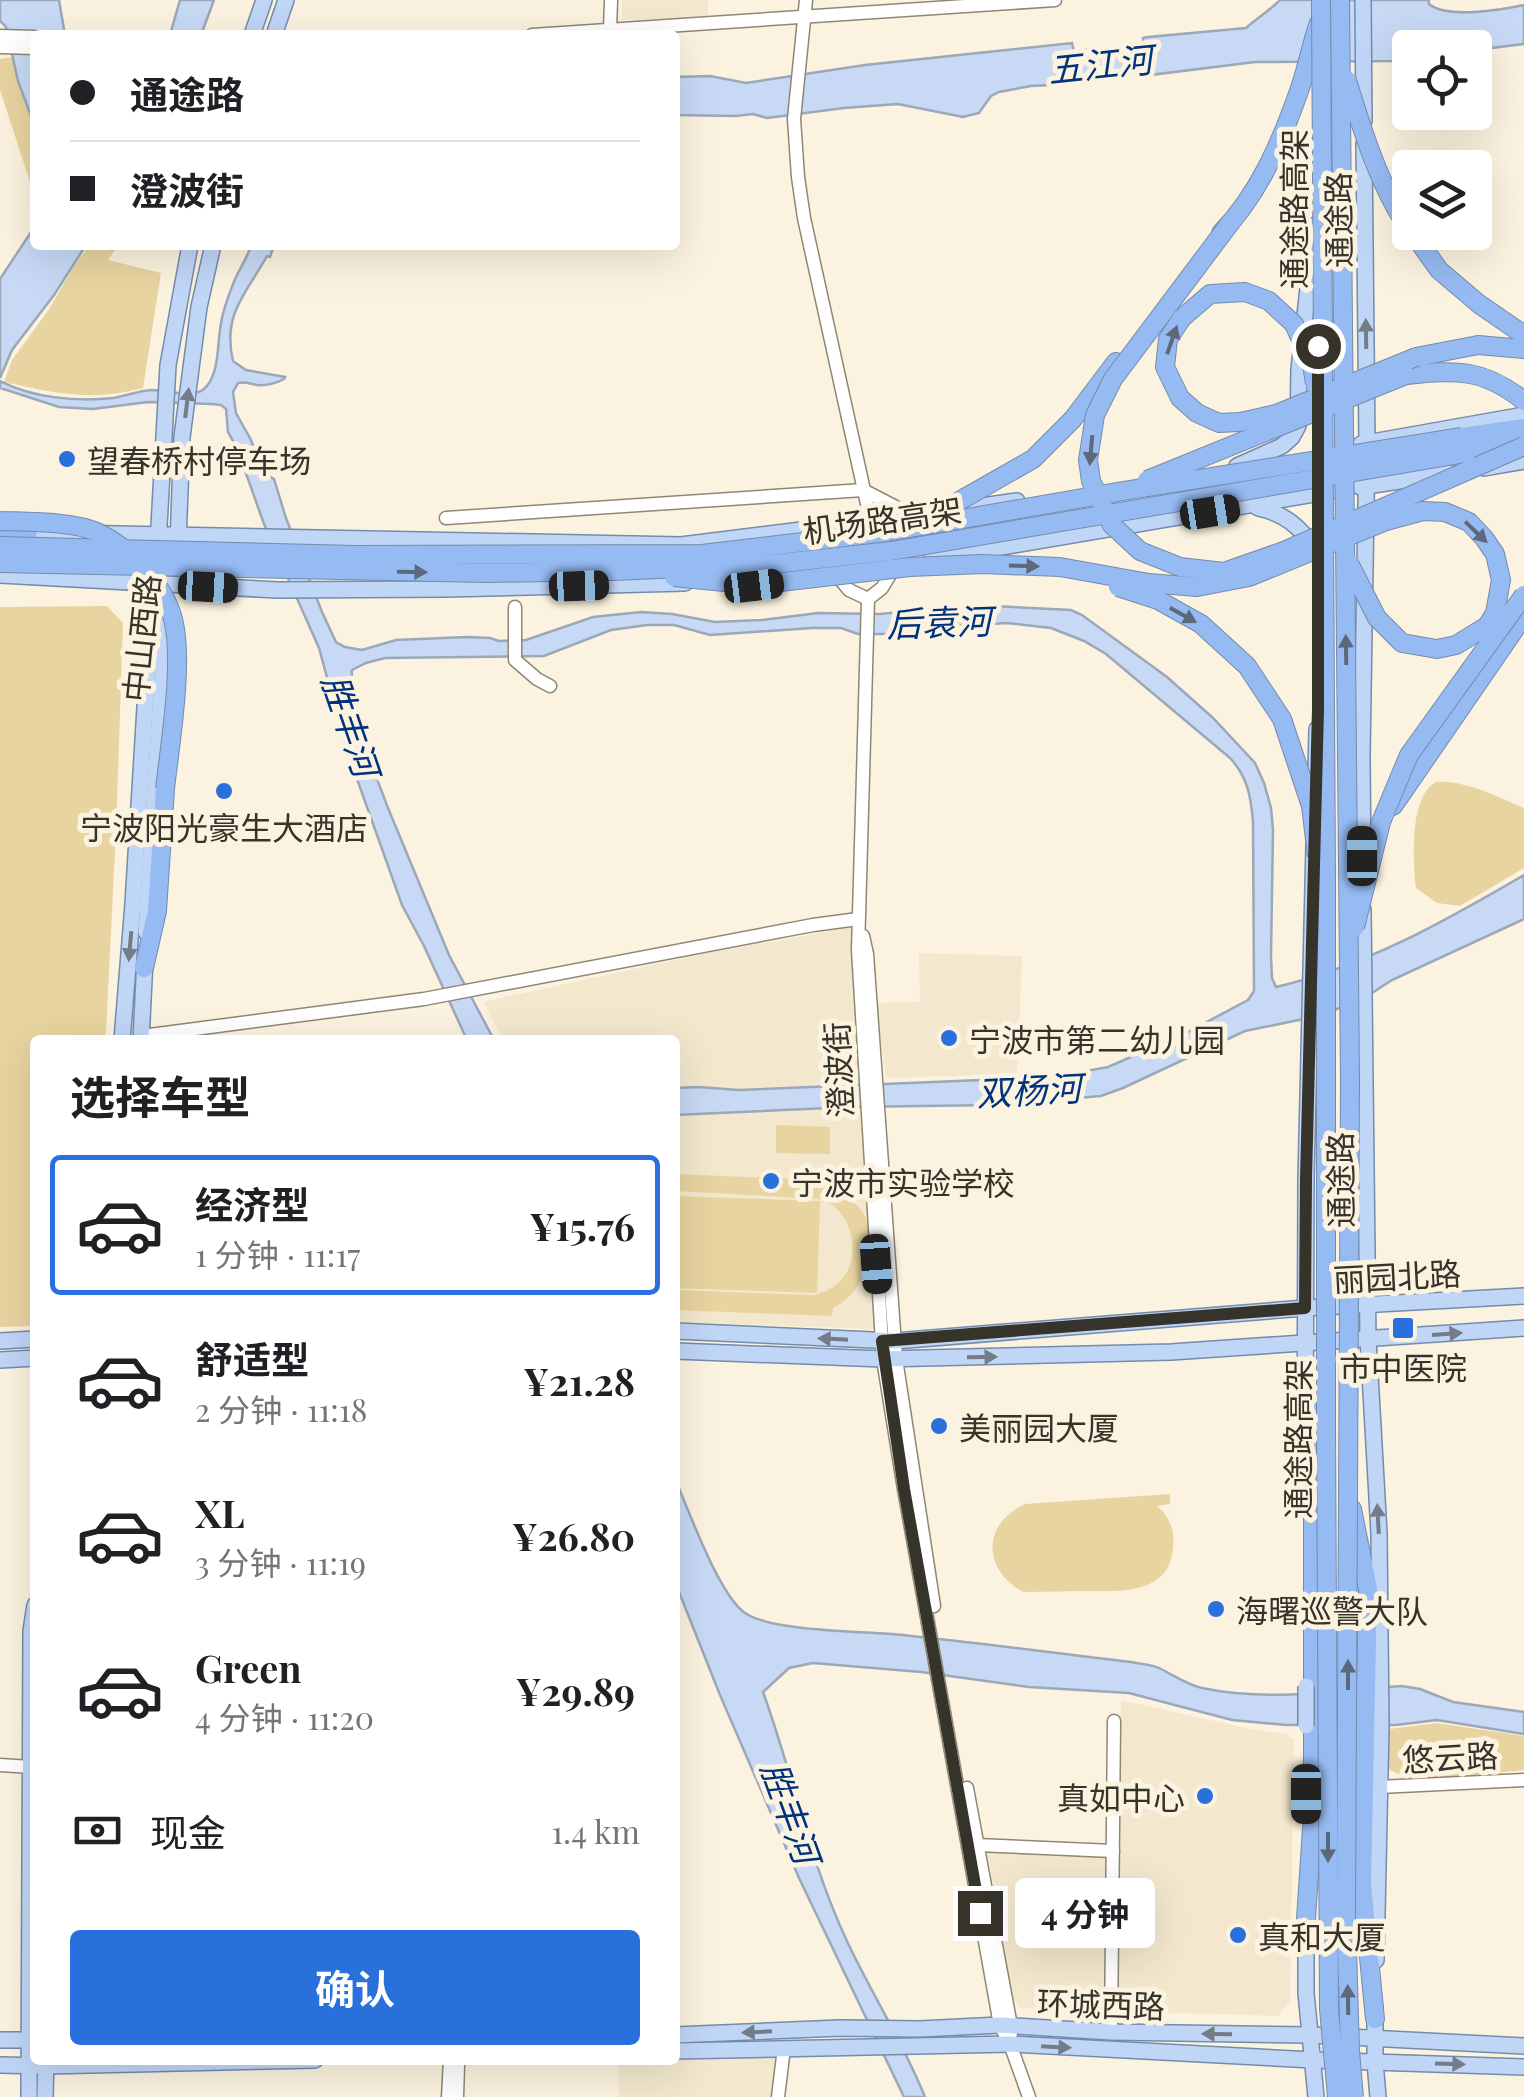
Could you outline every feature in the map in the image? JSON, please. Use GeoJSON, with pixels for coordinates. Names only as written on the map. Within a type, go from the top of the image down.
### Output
{"type":"FeatureCollection","features":[{"type":"Feature","properties":{"kind":"highway","name":"通途路高架"},"geometry":{"type":"LineString","coordinates":[[1340,0],[1345,553],[1356,954],[1346,1914],[1354,2097]]}},
{"type":"Feature","properties":{"kind":"highway","name":"通途路高架"},"geometry":{"type":"LineString","coordinates":[[1319,13],[1330,2010],[1336,2097]]}},
{"type":"Feature","properties":{"kind":"highway"},"geometry":{"type":"LineString","coordinates":[[1319,13],[1299,90],[1262,180],[1114,379],[1095,414],[1088,460],[1092,481],[1112,525],[1140,551],[1180,567],[1224,572],[1284,551],[1524,445]]}},
{"type":"Feature","properties":{"kind":"highway"},"geometry":{"type":"LineString","coordinates":[[1341,58],[1356,112],[1392,202]]}},
{"type":"Feature","properties":{"kind":"highway"},"geometry":{"type":"LineString","coordinates":[[806,542],[907,520],[954,504],[1033,459],[1072,419],[1193,260],[1231,222]]}},
{"type":"Feature","properties":{"kind":"highway"},"geometry":{"type":"LineString","coordinates":[[1425,250],[1440,270],[1479,304],[1524,335]]}},
{"type":"Feature","properties":{"kind":"highway"},"geometry":{"type":"LineString","coordinates":[[1324,433],[1318,398],[1314,382],[1312,364],[1294,324],[1269,301],[1245,292],[1210,294],[1182,318],[1168,339],[1165,368],[1180,398],[1197,413],[1219,423],[1276,414],[1308,400],[1323,394],[1339,387],[1416,357],[1478,345],[1524,349]]}},
{"type":"Feature","properties":{"kind":"highway"},"geometry":{"type":"LineString","coordinates":[[1123,490],[1406,375],[1450,370],[1485,376],[1524,400]]}},
{"type":"Feature","properties":{"kind":"highway","name":"机场路高架"},"geometry":{"type":"LineString","coordinates":[[0,546],[355,555],[702,554],[887,532],[1123,490],[1524,428]]}},
{"type":"Feature","properties":{"kind":"highway","name":"机场路高架"},"geometry":{"type":"LineString","coordinates":[[0,563],[486,574],[773,564],[891,550],[1524,445]]}},
{"type":"Feature","properties":{"kind":"highway"},"geometry":{"type":"LineString","coordinates":[[613,571],[754,586],[910,567],[982,564],[1060,567],[1197,587],[1249,578],[1386,521],[1424,511],[1446,512],[1469,522],[1495,554],[1501,580],[1495,613],[1487,626],[1456,645],[1437,650],[1402,642],[1367,601],[1345,553]]}},
{"type":"Feature","properties":{"kind":"highway"},"geometry":{"type":"LineString","coordinates":[[0,521],[61,524],[99,532],[133,557],[155,581],[173,618],[177,663],[157,911],[144,968]]}},
{"type":"Feature","properties":{"kind":"highway"},"geometry":{"type":"LineString","coordinates":[[0,531],[28,532]]}},
{"type":"Feature","properties":{"kind":"highway"},"geometry":{"type":"LineString","coordinates":[[1060,567],[1158,600],[1200,624],[1247,666],[1282,719],[1310,806],[1318,869],[1326,890]]}},
{"type":"Feature","properties":{"kind":"highway"},"geometry":{"type":"LineString","coordinates":[[1356,954],[1381,822],[1409,755],[1524,595]]}},
{"type":"Feature","properties":{"kind":"highway"},"geometry":{"type":"LineString","coordinates":[[1381,822],[1524,616]]}},
{"type":"Feature","properties":{"kind":"highway"},"geometry":{"type":"LineString","coordinates":[[1306,1920],[1313,1814],[1314,1468],[1326,1361]]}},
{"type":"Feature","properties":{"kind":"highway"},"geometry":{"type":"LineString","coordinates":[[1350,1499],[1368,1589],[1362,1886],[1375,2019]]}},
{"type":"Feature","properties":{"kind":"main road"},"geometry":{"type":"LineString","coordinates":[[254,30],[264,0]]}},
{"type":"Feature","properties":{"kind":"main road"},"geometry":{"type":"LineString","coordinates":[[276,30],[286,0]]}},
{"type":"Feature","properties":{"kind":"main road","name":"通途路"},"geometry":{"type":"LineString","coordinates":[[1363,0],[1367,443],[1356,954],[1364,999],[1368,1340],[1379,1533],[1375,2019],[1378,2097]]}},
{"type":"Feature","properties":{"kind":"main road","name":"通途路"},"geometry":{"type":"LineString","coordinates":[[1316,2097],[1306,1992],[1305,1308],[1318,709],[1319,13]]}},
{"type":"Feature","properties":{"kind":"main road"},"geometry":{"type":"LineString","coordinates":[[1237,466],[1282,446],[1298,426],[1317,206]]}},
{"type":"Feature","properties":{"kind":"main road","name":"中山西路"},"geometry":{"type":"LineString","coordinates":[[122,1035],[168,365],[189,250]]}},
{"type":"Feature","properties":{"kind":"main road","name":"中山西路"},"geometry":{"type":"LineString","coordinates":[[141,1035],[163,657],[174,585],[182,437],[199,307],[212,250]]}},
{"type":"Feature","properties":{"kind":"main road"},"geometry":{"type":"LineString","coordinates":[[28,532],[682,545],[872,522],[1237,466],[1524,414]]}},
{"type":"Feature","properties":{"kind":"main road"},"geometry":{"type":"LineString","coordinates":[[0,575],[277,590],[758,581],[895,566],[1524,461]]}},
{"type":"Feature","properties":{"kind":"main road"},"geometry":{"type":"LineString","coordinates":[[1250,506],[1273,510],[1286,518],[1304,534],[1316,554]]}},
{"type":"Feature","properties":{"kind":"main road","name":"丽园北路"},"geometry":{"type":"LineString","coordinates":[[680,1331],[889,1341],[1305,1308],[1524,1296]]}},
{"type":"Feature","properties":{"kind":"main road","name":"丽园北路"},"geometry":{"type":"LineString","coordinates":[[680,1351],[890,1359],[1171,1352],[1524,1328]]}},
{"type":"Feature","properties":{"kind":"main road"},"geometry":{"type":"LineString","coordinates":[[1,1341],[30,1339]]}},
{"type":"Feature","properties":{"kind":"main road"},"geometry":{"type":"LineString","coordinates":[[2,1360],[30,1358]]}},
{"type":"Feature","properties":{"kind":"main road","name":"环城西路"},"geometry":{"type":"LineString","coordinates":[[680,2035],[840,2028],[922,2037],[1006,2026],[1524,2046]]}},
{"type":"Feature","properties":{"kind":"main road"},"geometry":{"type":"LineString","coordinates":[[680,2050],[788,2048],[922,2037],[1312,2060],[1524,2067]]}},
{"type":"Feature","properties":{"kind":"main road"},"geometry":{"type":"LineString","coordinates":[[2,2039],[30,2040]]}},
{"type":"Feature","properties":{"kind":"main road"},"geometry":{"type":"LineString","coordinates":[[29,2097],[41,2065]]}},
{"type":"Feature","properties":{"kind":"main road"},"geometry":{"type":"LineString","coordinates":[[41,2065],[45,2097]]}},
{"type":"Feature","properties":{"kind":"street"},"geometry":{"type":"LineString","coordinates":[[610,29],[612,0]]}},
{"type":"Feature","properties":{"kind":"street"},"geometry":{"type":"LineString","coordinates":[[806,0],[794,118],[798,177],[872,522]]}},
{"type":"Feature","properties":{"kind":"street"},"geometry":{"type":"LineString","coordinates":[[597,30],[1056,0]]}},
{"type":"Feature","properties":{"kind":"street"},"geometry":{"type":"LineString","coordinates":[[2,42],[30,38]]}},
{"type":"Feature","properties":{"kind":"street"},"geometry":{"type":"LineString","coordinates":[[2,42],[30,47]]}},
{"type":"Feature","properties":{"kind":"street"},"geometry":{"type":"LineString","coordinates":[[446,518],[863,490],[913,516]]}},
{"type":"Feature","properties":{"kind":"street"},"geometry":{"type":"LineString","coordinates":[[834,572],[849,590],[868,600],[882,588],[895,566]]}},
{"type":"Feature","properties":{"kind":"street","name":"澄波街"},"geometry":{"type":"LineString","coordinates":[[868,600],[858,919],[890,1359],[934,1634],[1006,2026],[1028,2097]]}},
{"type":"Feature","properties":{"kind":"street"},"geometry":{"type":"LineString","coordinates":[[515,608],[516,660],[537,680],[550,686]]}},
{"type":"Feature","properties":{"kind":"street"},"geometry":{"type":"LineString","coordinates":[[163,1035],[424,999],[858,919]]}},
{"type":"Feature","properties":{"kind":"street","name":"澄波街"},"geometry":{"type":"LineString","coordinates":[[944,1687],[978,1845],[1006,2026]]}},
{"type":"Feature","properties":{"kind":"street"},"geometry":{"type":"LineString","coordinates":[[1111,2032],[1114,1721]]}},
{"type":"Feature","properties":{"kind":"street"},"geometry":{"type":"LineString","coordinates":[[0,1765],[30,1767]]}},
{"type":"Feature","properties":{"kind":"street","name":"悠云路"},"geometry":{"type":"LineString","coordinates":[[1379,1787],[1524,1780]]}},
{"type":"Feature","properties":{"kind":"street"},"geometry":{"type":"LineString","coordinates":[[978,1845],[1113,1852]]}},
{"type":"Feature","properties":{"kind":"street"},"geometry":{"type":"LineString","coordinates":[[778,2097],[788,2048]]}},
{"type":"Feature","properties":{"kind":"street"},"geometry":{"type":"LineString","coordinates":[[786,2097],[788,2048]]}},
{"type":"Feature","properties":{"kind":"street"},"geometry":{"type":"LineString","coordinates":[[448,2097],[450,2065]]}},
{"type":"Feature","properties":{"kind":"street"},"geometry":{"type":"LineString","coordinates":[[457,2097],[458,2065]]}},
{"type":"Feature","properties":{"kind":"shaded area"},"geometry":{"type":"Polygon","coordinates":[[[622,0],[708,0],[708,18],[622,20],[622,0]]]}},
{"type":"Feature","properties":{"kind":"shaded area"},"geometry":{"type":"Polygon","coordinates":[[[13,57],[30,116],[30,182],[0,90],[0,59],[13,57]]]}},
{"type":"Feature","properties":{"kind":"shaded area"},"geometry":{"type":"Polygon","coordinates":[[[86,250],[115,250],[108,260],[161,273],[143,388],[89,395],[4,382],[12,360],[86,250]]]}},
{"type":"Feature","properties":{"kind":"shaded area"},"geometry":{"type":"Polygon","coordinates":[[[107,606],[123,623],[106,1030],[105,1035],[30,1035],[30,1326],[0,1327],[0,607],[107,606]]]}},
{"type":"Feature","properties":{"kind":"shaded area"},"geometry":{"type":"Polygon","coordinates":[[[1436,782],[1470,786],[1524,808],[1524,868],[1460,906],[1437,903],[1416,888],[1417,815],[1427,789],[1436,782]]]}},
{"type":"Feature","properties":{"kind":"shaded area","name":"宁波市实验学校"},"geometry":{"type":"Polygon","coordinates":[[[852,927],[876,1329],[680,1322],[680,1035],[501,1035],[483,1002],[702,954],[852,927]]]}},
{"type":"Feature","properties":{"kind":"shaded area","name":"宁波市第二幼儿园"},"geometry":{"type":"Polygon","coordinates":[[[919,953],[1022,956],[1017,1074],[886,1078],[876,1003],[920,1002],[919,953]]]}},
{"type":"Feature","properties":{"kind":"shaded area"},"geometry":{"type":"Polygon","coordinates":[[[776,1125],[830,1127],[830,1154],[776,1153],[776,1125]]]}},
{"type":"Feature","properties":{"kind":"shaded area"},"geometry":{"type":"Polygon","coordinates":[[[680,1174],[844,1181],[844,1196],[858,1207],[871,1237],[866,1270],[847,1299],[833,1308],[832,1316],[680,1310],[680,1290],[814,1295],[835,1286],[851,1263],[852,1238],[842,1215],[823,1199],[680,1191],[680,1174]]]}},
{"type":"Feature","properties":{"kind":"shaded area"},"geometry":{"type":"Polygon","coordinates":[[[680,1196],[820,1201],[817,1293],[680,1288],[680,1196]]]}},
{"type":"Feature","properties":{"kind":"shaded area"},"geometry":{"type":"Polygon","coordinates":[[[1170,1494],[1170,1504],[1157,1506],[1172,1530],[1170,1563],[1163,1575],[1141,1587],[1023,1592],[1000,1571],[994,1559],[992,1547],[1001,1523],[1025,1504],[1170,1494]]]}},
{"type":"Feature","properties":{"kind":"shaded area","name":"真如中心"},"geometry":{"type":"Polygon","coordinates":[[[1121,1700],[1286,1734],[1294,1739],[1290,2001],[1278,2016],[1020,2008],[1013,1998],[987,1850],[1117,1856],[1121,1700]]]}},
{"type":"Feature","properties":{"kind":"shaded area"},"geometry":{"type":"Polygon","coordinates":[[[1437,1723],[1524,1736],[1524,1770],[1415,1781],[1388,1769],[1389,1729],[1437,1723]]]}},
{"type":"Feature","properties":{"kind":"shaded area"},"geometry":{"type":"Polygon","coordinates":[[[777,2054],[773,2097],[619,2097],[618,2065],[680,2065],[680,2057],[777,2054]]]}},
{"type":"Feature","properties":{"kind":"water"},"geometry":{"type":"Polygon","coordinates":[[[0,0],[59,0],[64,30],[30,30],[30,113],[6,27],[0,21],[0,0]]]}},
{"type":"Feature","properties":{"kind":"water"},"geometry":{"type":"Polygon","coordinates":[[[180,0],[214,0],[203,30],[171,30],[180,0]]]}},
{"type":"Feature","properties":{"kind":"water","name":"五江河"},"geometry":{"type":"Polygon","coordinates":[[[1280,0],[1429,0],[1437,9],[1461,12],[1524,5],[1524,44],[1492,48],[1492,30],[1392,30],[1392,61],[1255,62],[1150,75],[1149,71],[1072,79],[1072,84],[999,92],[991,96],[979,113],[963,117],[898,104],[767,118],[753,114],[680,115],[680,77],[710,76],[746,83],[865,65],[1072,43],[1074,51],[1143,45],[1143,38],[1246,28],[1280,0]]]}},
{"type":"Feature","properties":{"kind":"water"},"geometry":{"type":"Polygon","coordinates":[[[30,234],[30,250],[83,250],[12,350],[0,378],[0,279],[30,234]]]}},
{"type":"Feature","properties":{"kind":"water"},"geometry":{"type":"Polygon","coordinates":[[[249,250],[272,250],[233,317],[233,361],[246,370],[285,377],[268,385],[238,383],[233,392],[236,413],[264,473],[274,479],[322,612],[336,642],[345,647],[362,650],[396,640],[467,637],[526,640],[593,617],[641,612],[715,622],[975,605],[1071,610],[1167,677],[1255,763],[1271,808],[1271,957],[1276,987],[1373,954],[1435,925],[1524,875],[1524,919],[1335,1010],[1245,1031],[1101,1096],[997,1105],[680,1115],[680,1088],[738,1090],[1070,1074],[1108,1067],[1188,1032],[1248,1000],[1254,991],[1253,822],[1248,788],[1230,758],[1106,654],[1051,628],[1008,623],[888,634],[812,628],[710,635],[674,625],[647,625],[611,630],[544,656],[385,658],[352,670],[351,693],[358,729],[388,808],[449,955],[491,1035],[465,1035],[402,905],[347,751],[319,648],[228,432],[226,409],[212,404],[148,402],[93,409],[59,407],[0,388],[0,381],[41,395],[85,399],[151,390],[199,392],[209,383],[215,367],[226,305],[249,250]]]}},
{"type":"Feature","properties":{"kind":"water","name":"胜丰河"},"geometry":{"type":"Polygon","coordinates":[[[680,1491],[725,1589],[745,1613],[758,1619],[797,1627],[903,1635],[1146,1664],[1196,1686],[1227,1692],[1302,1694],[1402,1686],[1453,1702],[1524,1712],[1524,1734],[1437,1720],[1396,1725],[1286,1725],[1232,1720],[1129,1693],[1029,1687],[813,1663],[789,1668],[763,1692],[833,1909],[925,2097],[904,2097],[799,1878],[680,1595],[680,1491]]]}},
{"type":"Feature","properties":{"kind":"place","name":"望春桥村停车场"},"geometry":{"type":"Point","coordinates":[67,459]}},
{"type":"Feature","properties":{"kind":"place","name":"宁波阳光豪生大酒店"},"geometry":{"type":"Point","coordinates":[224,791]}},
{"type":"Feature","properties":{"kind":"place","name":"宁波市第二幼儿园"},"geometry":{"type":"Point","coordinates":[949,1038]}},
{"type":"Feature","properties":{"kind":"place","name":"宁波市实验学校"},"geometry":{"type":"Point","coordinates":[771,1181]}},
{"type":"Feature","properties":{"kind":"place","name":"市中医院"},"geometry":{"type":"Point","coordinates":[1403,1328]}},
{"type":"Feature","properties":{"kind":"place","name":"美丽园大厦"},"geometry":{"type":"Point","coordinates":[939,1426]}},
{"type":"Feature","properties":{"kind":"place","name":"海曙巡警大队"},"geometry":{"type":"Point","coordinates":[1216,1609]}},
{"type":"Feature","properties":{"kind":"place","name":"真如中心"},"geometry":{"type":"Point","coordinates":[1205,1796]}},
{"type":"Feature","properties":{"kind":"place","name":"真和大厦"},"geometry":{"type":"Point","coordinates":[1238,1935]}},
{"type":"Feature","properties":{"kind":"route"},"geometry":{"type":"LineString","coordinates":[[980,1913],[904,1489],[882,1341],[1305,1308],[1318,709],[1318,346]]}},
{"type":"Feature","properties":{"kind":"water label","name":"后袁河"},"geometry":{"type":"Point","coordinates":[939,621]}},
{"type":"Feature","properties":{"kind":"water label","name":"双杨河"},"geometry":{"type":"Point","coordinates":[1029,1089]}}]}
